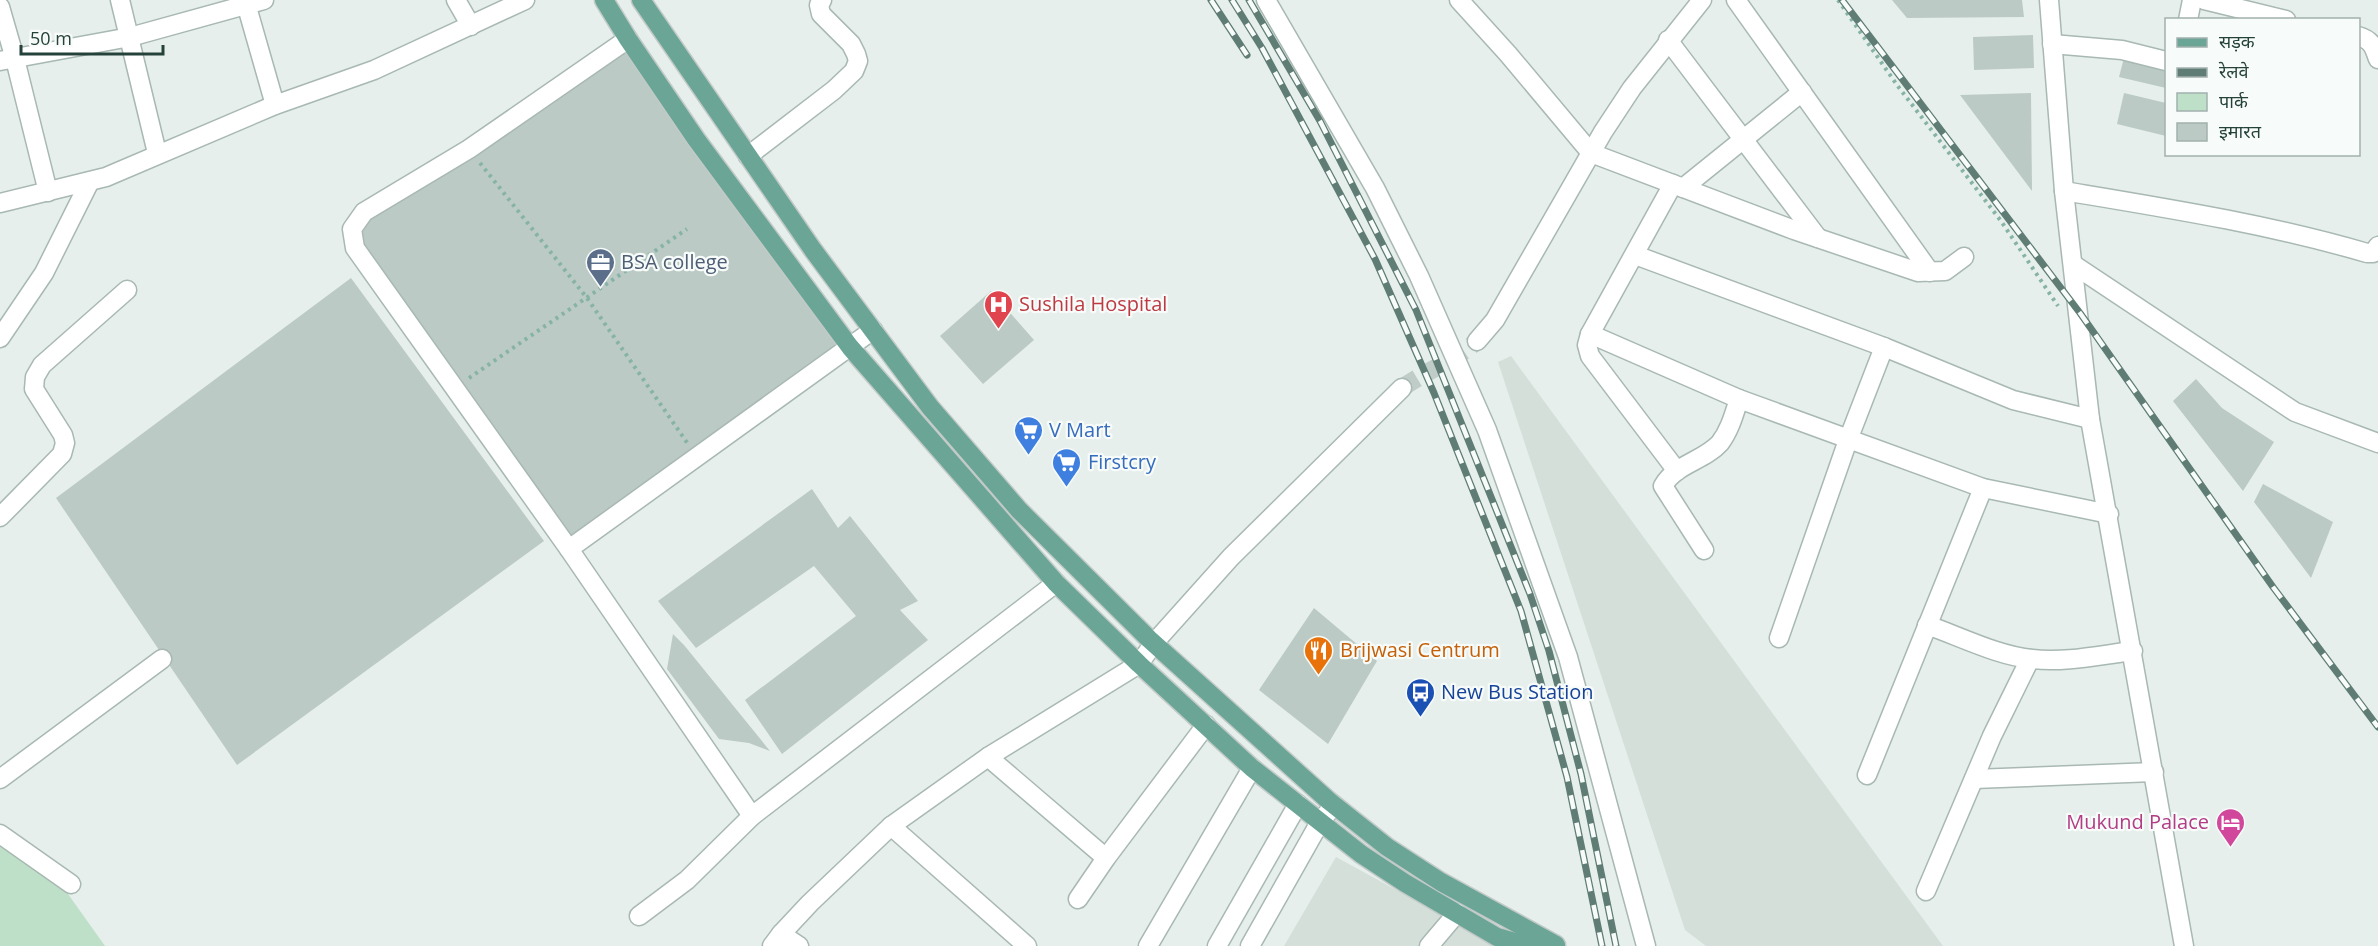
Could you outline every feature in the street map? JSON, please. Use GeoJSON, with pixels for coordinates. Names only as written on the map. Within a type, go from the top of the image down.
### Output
{"type":"FeatureCollection","features":[{"type":"Feature","properties":{"kind":"main road"},"geometry":{"type":"LineString","coordinates":[[604,0],[696,139],[850,346],[1056,583],[1139,664],[1252,768],[1361,854],[1497,937],[1518,943],[1547,946]]}},
{"type":"Feature","properties":{"kind":"main road"},"geometry":{"type":"LineString","coordinates":[[641,0],[813,250],[930,407],[1019,510],[1154,643],[1334,805],[1387,848],[1441,882],[1558,946]]}},
{"type":"Feature","properties":{"kind":"street"},"geometry":{"type":"LineString","coordinates":[[120,0],[157,153]]}},
{"type":"Feature","properties":{"kind":"street"},"geometry":{"type":"LineString","coordinates":[[456,0],[471,26]]}},
{"type":"Feature","properties":{"kind":"street"},"geometry":{"type":"LineString","coordinates":[[0,203],[89,183],[274,105],[374,70],[525,0]]}},
{"type":"Feature","properties":{"kind":"street"},"geometry":{"type":"LineString","coordinates":[[748,156],[834,90],[854,70],[858,62],[851,44],[821,14],[819,5],[822,0]]}},
{"type":"Feature","properties":{"kind":"street"},"geometry":{"type":"LineString","coordinates":[[1266,0],[1376,188],[1419,276],[1487,430],[1568,657],[1646,946]]}},
{"type":"Feature","properties":{"kind":"street"},"geometry":{"type":"LineString","coordinates":[[1459,0],[1508,54],[1591,153],[1818,238],[1918,272],[1945,271],[1964,257]]}},
{"type":"Feature","properties":{"kind":"street"},"geometry":{"type":"LineString","coordinates":[[1477,341],[1495,320],[1591,153],[1632,88],[1702,0]]}},
{"type":"Feature","properties":{"kind":"street"},"geometry":{"type":"LineString","coordinates":[[1736,0],[1930,272]]}},
{"type":"Feature","properties":{"kind":"street"},"geometry":{"type":"LineString","coordinates":[[2049,0],[2064,191],[2090,419],[2109,514],[2184,946]]}},
{"type":"Feature","properties":{"kind":"street"},"geometry":{"type":"LineString","coordinates":[[2188,18],[2192,0]]}},
{"type":"Feature","properties":{"kind":"street"},"geometry":{"type":"LineString","coordinates":[[2204,0],[2278,18]]}},
{"type":"Feature","properties":{"kind":"street"},"geometry":{"type":"LineString","coordinates":[[8,60],[130,37],[252,1],[274,105]]}},
{"type":"Feature","properties":{"kind":"street"},"geometry":{"type":"LineString","coordinates":[[0,7],[8,60],[48,192]]}},
{"type":"Feature","properties":{"kind":"street"},"geometry":{"type":"LineString","coordinates":[[2360,37],[2367,39],[2374,46],[2378,59]]}},
{"type":"Feature","properties":{"kind":"street"},"geometry":{"type":"LineString","coordinates":[[628,39],[468,148],[364,212],[352,229],[355,248],[456,387],[752,816]]}},
{"type":"Feature","properties":{"kind":"street"},"geometry":{"type":"LineString","coordinates":[[1668,40],[1818,238]]}},
{"type":"Feature","properties":{"kind":"street"},"geometry":{"type":"LineString","coordinates":[[2052,44],[2122,50],[2165,61]]}},
{"type":"Feature","properties":{"kind":"street"},"geometry":{"type":"LineString","coordinates":[[1677,471],[1590,356],[1587,345],[1590,334],[1678,186],[1743,139],[1802,92]]}},
{"type":"Feature","properties":{"kind":"street"},"geometry":{"type":"LineString","coordinates":[[0,338],[44,273],[89,183]]}},
{"type":"Feature","properties":{"kind":"street"},"geometry":{"type":"LineString","coordinates":[[2064,191],[2220,217],[2326,241],[2367,253],[2373,253],[2378,246]]}},
{"type":"Feature","properties":{"kind":"street"},"geometry":{"type":"LineString","coordinates":[[1635,255],[1884,347],[2013,400],[2090,419]]}},
{"type":"Feature","properties":{"kind":"street"},"geometry":{"type":"LineString","coordinates":[[2074,265],[2295,412],[2378,443]]}},
{"type":"Feature","properties":{"kind":"street"},"geometry":{"type":"LineString","coordinates":[[0,517],[62,454],[65,443],[63,435],[34,389],[35,377],[42,365],[127,290]]}},
{"type":"Feature","properties":{"kind":"street"},"geometry":{"type":"LineString","coordinates":[[568,549],[873,330]]}},
{"type":"Feature","properties":{"kind":"street"},"geometry":{"type":"LineString","coordinates":[[1590,334],[1739,399],[1983,488],[2109,514]]}},
{"type":"Feature","properties":{"kind":"street"},"geometry":{"type":"LineString","coordinates":[[1779,639],[1848,440],[1884,347]]}},
{"type":"Feature","properties":{"kind":"street"},"geometry":{"type":"LineString","coordinates":[[799,946],[777,940],[891,826],[988,757],[1139,664],[1154,643],[1231,557],[1402,388]]}},
{"type":"Feature","properties":{"kind":"street"},"geometry":{"type":"LineString","coordinates":[[1704,550],[1663,486],[1677,471],[1718,445],[1727,434],[1739,399]]}},
{"type":"Feature","properties":{"kind":"street"},"geometry":{"type":"LineString","coordinates":[[1867,775],[1983,488]]}},
{"type":"Feature","properties":{"kind":"street"},"geometry":{"type":"LineString","coordinates":[[639,916],[687,880],[752,816],[1056,583]]}},
{"type":"Feature","properties":{"kind":"street"},"geometry":{"type":"LineString","coordinates":[[1927,625],[2005,653],[2030,659],[2046,660],[2133,651]]}},
{"type":"Feature","properties":{"kind":"street"},"geometry":{"type":"LineString","coordinates":[[0,779],[162,659]]}},
{"type":"Feature","properties":{"kind":"street"},"geometry":{"type":"LineString","coordinates":[[1926,891],[1974,779],[2030,659]]}},
{"type":"Feature","properties":{"kind":"street"},"geometry":{"type":"LineString","coordinates":[[1078,899],[1206,725]]}},
{"type":"Feature","properties":{"kind":"street"},"geometry":{"type":"LineString","coordinates":[[988,757],[1106,858]]}},
{"type":"Feature","properties":{"kind":"street"},"geometry":{"type":"LineString","coordinates":[[1148,946],[1252,768]]}},
{"type":"Feature","properties":{"kind":"street"},"geometry":{"type":"LineString","coordinates":[[1974,779],[2154,772]]}},
{"type":"Feature","properties":{"kind":"street"},"geometry":{"type":"LineString","coordinates":[[1217,946],[1298,804]]}},
{"type":"Feature","properties":{"kind":"street"},"geometry":{"type":"LineString","coordinates":[[1250,946],[1320,822],[1334,805]]}},
{"type":"Feature","properties":{"kind":"street"},"geometry":{"type":"LineString","coordinates":[[891,826],[1027,946]]}},
{"type":"Feature","properties":{"kind":"street"},"geometry":{"type":"LineString","coordinates":[[0,834],[71,884]]}},
{"type":"Feature","properties":{"kind":"street"},"geometry":{"type":"LineString","coordinates":[[1429,946],[1457,913]]}},
{"type":"Feature","properties":{"kind":"path"},"geometry":{"type":"LineString","coordinates":[[1838,0],[1896,85],[2001,221],[2064,315]]}},
{"type":"Feature","properties":{"kind":"path"},"geometry":{"type":"LineString","coordinates":[[468,148],[586,298],[696,456]]}},
{"type":"Feature","properties":{"kind":"path"},"geometry":{"type":"LineString","coordinates":[[456,387],[687,229]]}},
{"type":"Feature","properties":{"kind":"shaded area"},"geometry":{"type":"Polygon","coordinates":[[[1511,356],[1943,946],[1706,946],[1685,930],[1498,362],[1511,356]]]}},
{"type":"Feature","properties":{"kind":"shaded area"},"geometry":{"type":"Polygon","coordinates":[[[1336,857],[1499,946],[1284,946],[1336,857]]]}},
{"type":"Feature","properties":{"kind":"green space"},"geometry":{"type":"Polygon","coordinates":[[[0,841],[63,887],[105,946],[0,946],[0,841]]]}},
{"type":"Feature","properties":{"kind":"building"},"geometry":{"type":"Polygon","coordinates":[[[1892,0],[2022,0],[2024,17],[1907,18],[1892,0]]]}},
{"type":"Feature","properties":{"kind":"building"},"geometry":{"type":"Polygon","coordinates":[[[2033,35],[2034,68],[1974,70],[1973,37],[2033,35]]]}},
{"type":"Feature","properties":{"kind":"building","name":"BSA college"},"geometry":{"type":"Polygon","coordinates":[[[628,39],[850,347],[569,549],[352,229],[628,39]]]}},
{"type":"Feature","properties":{"kind":"building"},"geometry":{"type":"Polygon","coordinates":[[[2125,54],[2165,63],[2165,88],[2119,77],[2125,54]]]}},
{"type":"Feature","properties":{"kind":"building"},"geometry":{"type":"Polygon","coordinates":[[[2031,93],[2032,191],[1960,95],[2031,93]]]}},
{"type":"Feature","properties":{"kind":"building"},"geometry":{"type":"Polygon","coordinates":[[[2124,93],[2165,103],[2165,136],[2117,124],[2124,93]]]}},
{"type":"Feature","properties":{"kind":"building"},"geometry":{"type":"Polygon","coordinates":[[[351,278],[544,541],[237,765],[56,498],[351,278]]]}},
{"type":"Feature","properties":{"kind":"building"},"geometry":{"type":"Polygon","coordinates":[[[991,291],[1034,340],[983,384],[940,336],[991,291]]]}},
{"type":"Feature","properties":{"kind":"building"},"geometry":{"type":"Polygon","coordinates":[[[2196,379],[2222,408],[2274,442],[2243,491],[2173,401],[2196,379]]]}},
{"type":"Feature","properties":{"kind":"building"},"geometry":{"type":"Polygon","coordinates":[[[2263,484],[2333,522],[2311,578],[2254,502],[2263,484]]]}},
{"type":"Feature","properties":{"kind":"building"},"geometry":{"type":"Polygon","coordinates":[[[812,489],[838,528],[850,516],[918,601],[900,610],[928,640],[782,754],[745,700],[856,616],[814,566],[696,648],[658,601],[812,489]]]}},
{"type":"Feature","properties":{"kind":"building","name":"Brijwasi Centrum"},"geometry":{"type":"Polygon","coordinates":[[[1314,608],[1377,661],[1328,744],[1259,690],[1314,608]]]}},
{"type":"Feature","properties":{"kind":"building"},"geometry":{"type":"Polygon","coordinates":[[[673,634],[770,751],[749,743],[719,739],[667,669],[673,634]]]}},
{"type":"Feature","properties":{"kind":"tunnel"},"geometry":{"type":"LineString","coordinates":[[1402,388],[1477,341]]}},
{"type":"Feature","properties":{"kind":"railway"},"geometry":{"type":"LineString","coordinates":[[1211,0],[1247,55]]}},
{"type":"Feature","properties":{"kind":"railway"},"geometry":{"type":"LineString","coordinates":[[1232,0],[1262,48],[1375,259],[1434,393],[1521,611],[1567,777],[1602,946]]}},
{"type":"Feature","properties":{"kind":"railway"},"geometry":{"type":"LineString","coordinates":[[1249,0],[1320,121],[1416,310],[1530,594],[1549,651],[1581,774],[1616,946]]}},
{"type":"Feature","properties":{"kind":"railway"},"geometry":{"type":"LineString","coordinates":[[1842,0],[2080,313],[2273,587],[2378,727]]}},
{"type":"Feature","properties":{"kind":"place","name":"BSA college"},"geometry":{"type":"Point","coordinates":[600,288]}},
{"type":"Feature","properties":{"kind":"place","name":"Sushila Hospital"},"geometry":{"type":"Point","coordinates":[998,330]}},
{"type":"Feature","properties":{"kind":"place","name":"V Mart"},"geometry":{"type":"Point","coordinates":[1028,456]}},
{"type":"Feature","properties":{"kind":"place","name":"Firstcry"},"geometry":{"type":"Point","coordinates":[1067,488]}},
{"type":"Feature","properties":{"kind":"place","name":"Brijwasi Centrum"},"geometry":{"type":"Point","coordinates":[1319,676]}},
{"type":"Feature","properties":{"kind":"place","name":"New Bus Station"},"geometry":{"type":"Point","coordinates":[1420,718]}},
{"type":"Feature","properties":{"kind":"place","name":"Mukund Palace"},"geometry":{"type":"Point","coordinates":[2230,848]}}]}
